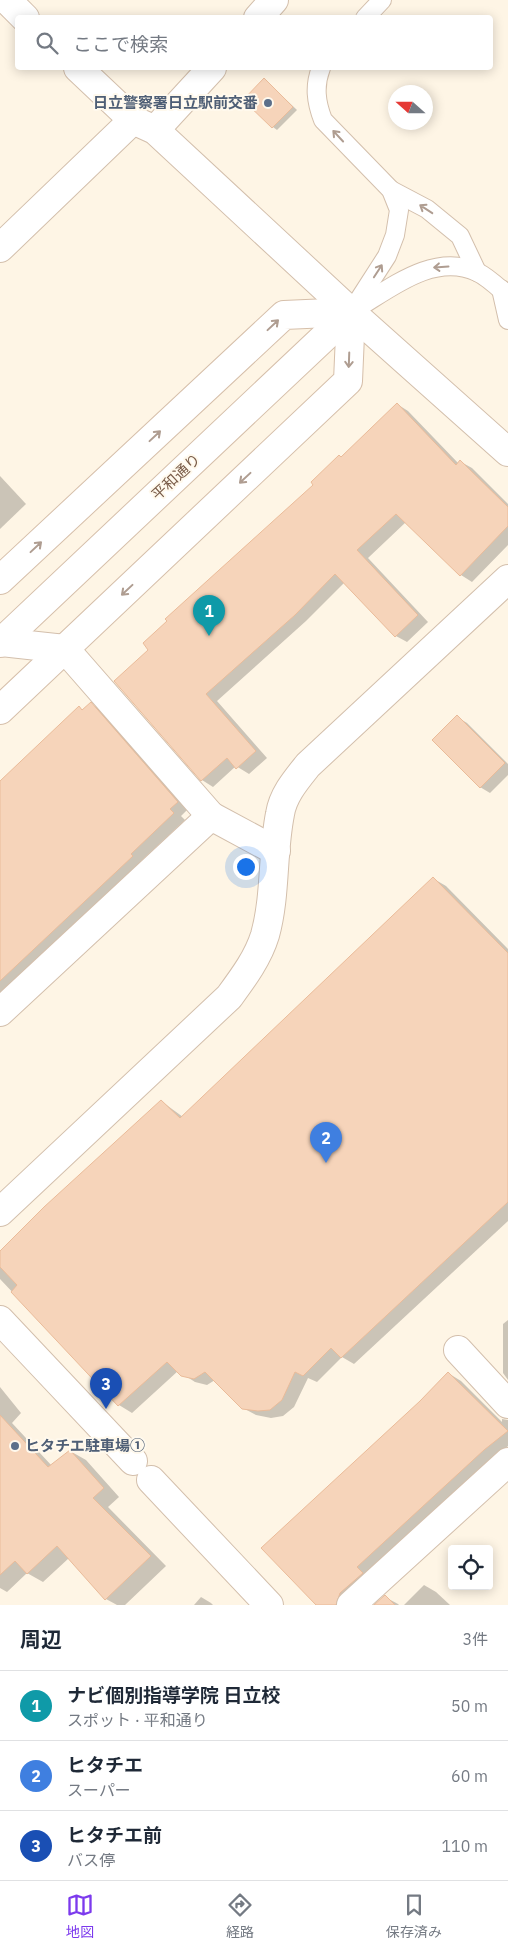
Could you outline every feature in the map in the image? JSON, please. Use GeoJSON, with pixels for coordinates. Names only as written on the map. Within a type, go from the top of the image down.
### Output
{"type":"FeatureCollection","features":[{"type":"Feature","properties":{"kind":"street"},"geometry":{"type":"LineString","coordinates":[[6,0],[22,15]]}},
{"type":"Feature","properties":{"kind":"street"},"geometry":{"type":"LineString","coordinates":[[261,15],[274,0]]}},
{"type":"Feature","properties":{"kind":"street"},"geometry":{"type":"LineString","coordinates":[[80,70],[508,452]]}},
{"type":"Feature","properties":{"kind":"street"},"geometry":{"type":"LineString","coordinates":[[0,248],[210,70]]}},
{"type":"Feature","properties":{"kind":"street"},"geometry":{"type":"LineString","coordinates":[[0,580],[284,315],[351,312]]}},
{"type":"Feature","properties":{"kind":"street"},"geometry":{"type":"LineString","coordinates":[[0,710],[348,381],[351,312]]}},
{"type":"Feature","properties":{"kind":"street","name":"平和通り"},"geometry":{"type":"LineString","coordinates":[[0,642],[351,312]]}},
{"type":"Feature","properties":{"kind":"street"},"geometry":{"type":"LineString","coordinates":[[0,1212],[229,997],[250,967],[264,937],[273,898],[280,813],[290,789],[308,765],[508,579]]}},
{"type":"Feature","properties":{"kind":"street"},"geometry":{"type":"LineString","coordinates":[[0,642],[65,649],[211,816],[276,851]]}},
{"type":"Feature","properties":{"kind":"street"},"geometry":{"type":"LineString","coordinates":[[0,1012],[211,816]]}},
{"type":"Feature","properties":{"kind":"street"},"geometry":{"type":"LineString","coordinates":[[0,1320],[269,1605]]}},
{"type":"Feature","properties":{"kind":"street"},"geometry":{"type":"LineString","coordinates":[[458,1350],[508,1404]]}},
{"type":"Feature","properties":{"kind":"street"},"geometry":{"type":"LineString","coordinates":[[351,1605],[508,1462]]}},
{"type":"Feature","properties":{"kind":"lane"},"geometry":{"type":"LineString","coordinates":[[368,15],[382,0]]}},
{"type":"Feature","properties":{"kind":"lane"},"geometry":{"type":"LineString","coordinates":[[321,70],[316,89],[318,107],[323,120],[391,190],[427,208],[460,236],[477,272]]}},
{"type":"Feature","properties":{"kind":"lane"},"geometry":{"type":"LineString","coordinates":[[351,312],[387,256],[395,235],[398,210],[391,190]]}},
{"type":"Feature","properties":{"kind":"lane"},"geometry":{"type":"LineString","coordinates":[[351,312],[412,275],[435,267],[455,267],[477,272],[504,293],[508,320]]}},
{"type":"Feature","properties":{"kind":"building","name":"日立警察署日立駅前交番"},"geometry":{"type":"Polygon","coordinates":[[[264,78],[293,107],[272,128],[243,100],[264,78]]]}},
{"type":"Feature","properties":{"kind":"building"},"geometry":{"type":"Polygon","coordinates":[[[397,403],[456,465],[460,460],[508,507],[508,526],[460,576],[396,514],[357,550],[418,615],[395,637],[335,574],[295,615],[206,694],[256,751],[236,769],[227,758],[201,781],[114,681],[148,650],[143,643],[167,621],[165,619],[313,485],[311,482],[339,455],[341,457],[397,403]]]}},
{"type":"Feature","properties":{"kind":"building"},"geometry":{"type":"Polygon","coordinates":[[[91,702],[178,802],[170,809],[174,813],[131,854],[133,856],[0,981],[0,781],[79,706],[82,710],[91,702]]]}},
{"type":"Feature","properties":{"kind":"building"},"geometry":{"type":"Polygon","coordinates":[[[457,715],[505,763],[480,788],[432,740],[457,715]]]}},
{"type":"Feature","properties":{"kind":"building"},"geometry":{"type":"Polygon","coordinates":[[[433,877],[508,953],[508,1202],[341,1358],[331,1348],[303,1376],[295,1372],[282,1400],[270,1410],[242,1409],[205,1372],[194,1379],[181,1376],[167,1362],[118,1406],[11,1292],[17,1285],[0,1267],[0,1251],[44,1207],[161,1100],[180,1118],[433,877]]]}},
{"type":"Feature","properties":{"kind":"building"},"geometry":{"type":"Polygon","coordinates":[[[448,1372],[508,1431],[484,1450],[357,1567],[363,1573],[340,1593],[336,1605],[316,1605],[261,1548],[420,1401],[448,1372]]]}},
{"type":"Feature","properties":{"kind":"building"},"geometry":{"type":"Polygon","coordinates":[[[0,1415],[48,1467],[70,1450],[104,1488],[93,1498],[151,1556],[105,1600],[57,1546],[27,1574],[15,1561],[0,1575],[0,1415]]]}},
{"type":"Feature","properties":{"kind":"building"},"geometry":{"type":"Polygon","coordinates":[[[385,1595],[395,1605],[374,1605],[385,1595]]]}},
{"type":"Feature","properties":{"kind":"place","name":"日立警察署日立駅前交番"},"geometry":{"type":"Point","coordinates":[268,103]}},
{"type":"Feature","properties":{"kind":"place","name":"ナビ個別指導学院 日立校"},"geometry":{"type":"Point","coordinates":[209,636]}},
{"type":"Feature","properties":{"kind":"place","name":"ヒタチエ"},"geometry":{"type":"Point","coordinates":[326,1163]}},
{"type":"Feature","properties":{"kind":"place","name":"ヒタチエ前"},"geometry":{"type":"Point","coordinates":[106,1409]}},
{"type":"Feature","properties":{"kind":"place","name":"ヒタチエ駐車場①"},"geometry":{"type":"Point","coordinates":[15,1446]}}]}
